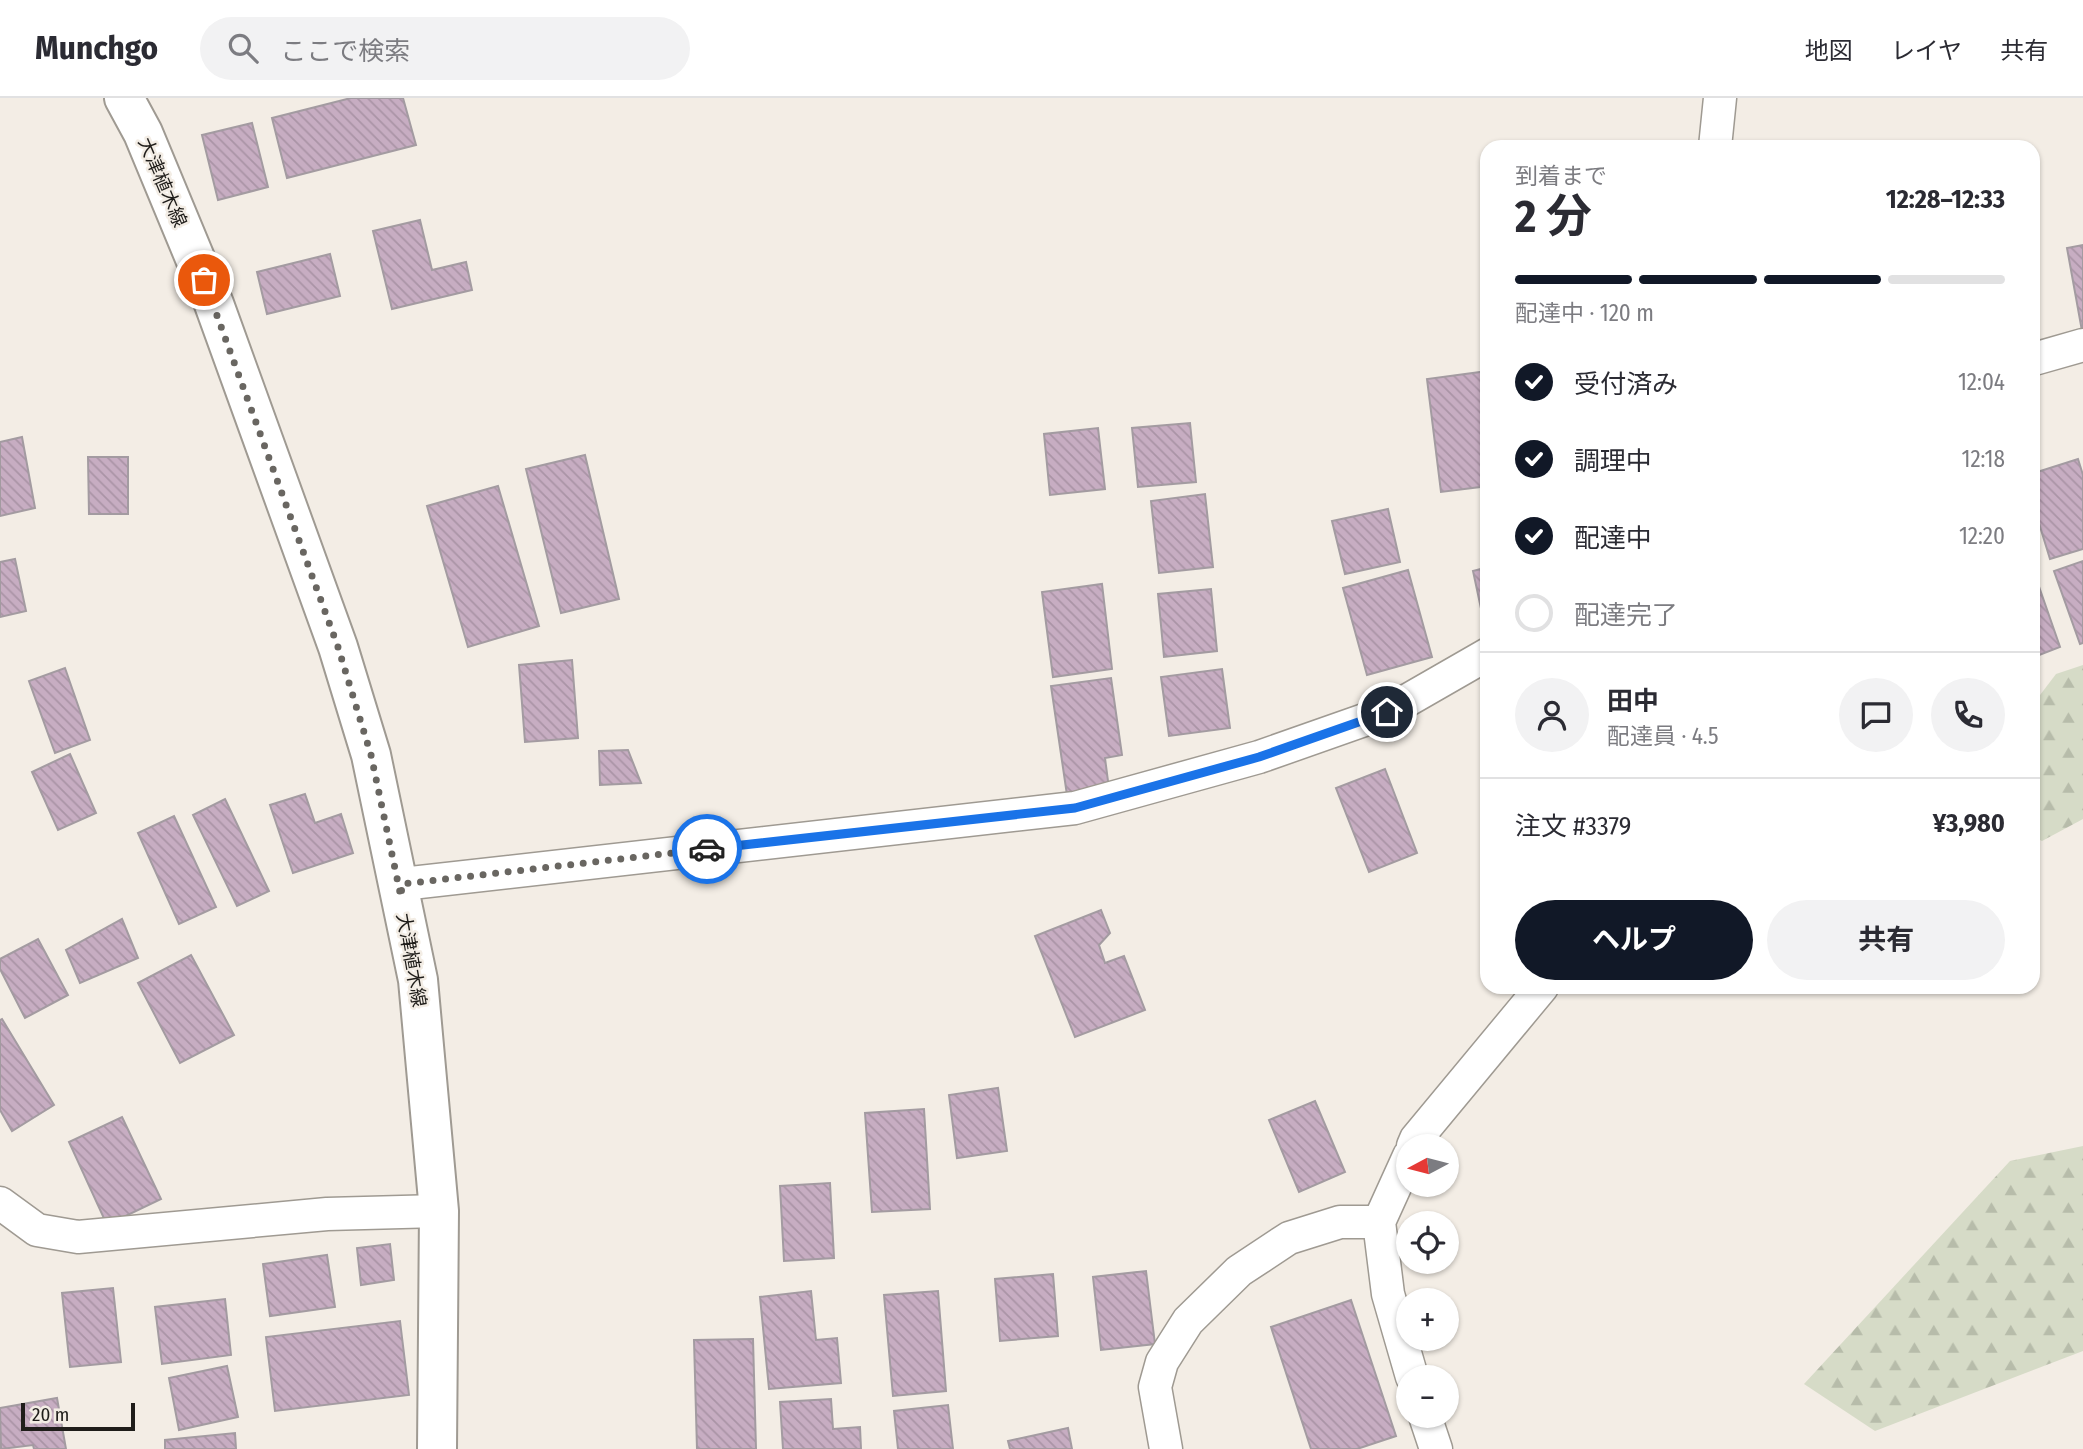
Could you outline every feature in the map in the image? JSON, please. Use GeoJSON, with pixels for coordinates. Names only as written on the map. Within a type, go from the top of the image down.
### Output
{"type":"FeatureCollection","features":[{"type":"Feature","properties":{"kind":"main road","name":"大津植木線"},"geometry":{"type":"LineString","coordinates":[[124,98],[143,133],[214,304],[338,647],[371,755],[418,980],[439,1211],[437,1449]]}},
{"type":"Feature","properties":{"kind":"street"},"geometry":{"type":"LineString","coordinates":[[1716,140],[1720,98]]}},
{"type":"Feature","properties":{"kind":"street"},"geometry":{"type":"LineString","coordinates":[[2040,357],[2083,345]]}},
{"type":"Feature","properties":{"kind":"street"},"geometry":{"type":"LineString","coordinates":[[401,897],[402,884],[1075,808],[1259,757],[1387,712],[1480,659]]}},
{"type":"Feature","properties":{"kind":"street"},"geometry":{"type":"LineString","coordinates":[[1420,1134],[1536,994]]}},
{"type":"Feature","properties":{"kind":"street"},"geometry":{"type":"LineString","coordinates":[[1396,1185],[1379,1222],[1388,1294],[1409,1365]]}},
{"type":"Feature","properties":{"kind":"street"},"geometry":{"type":"LineString","coordinates":[[0,1203],[37,1230],[78,1237],[327,1214],[439,1211]]}},
{"type":"Feature","properties":{"kind":"street"},"geometry":{"type":"LineString","coordinates":[[1166,1449],[1155,1387],[1162,1362],[1188,1321],[1239,1271],[1289,1238],[1340,1222],[1379,1222]]}},
{"type":"Feature","properties":{"kind":"street"},"geometry":{"type":"LineString","coordinates":[[1429,1428],[1436,1449]]}},
{"type":"Feature","properties":{"kind":"green space"},"geometry":{"type":"Polygon","coordinates":[[[2083,665],[2083,819],[2042,841],[2040,695],[2056,674],[2083,665]]]}},
{"type":"Feature","properties":{"kind":"green space"},"geometry":{"type":"Polygon","coordinates":[[[2083,1146],[2083,1351],[1875,1431],[1804,1384],[2010,1161],[2083,1146]]]}},
{"type":"Feature","properties":{"kind":"building"},"geometry":{"type":"Polygon","coordinates":[[[351,98],[403,98],[416,145],[287,178],[272,118],[351,98]]]}},
{"type":"Feature","properties":{"kind":"building"},"geometry":{"type":"Polygon","coordinates":[[[252,123],[268,187],[218,200],[202,135],[252,123]]]}},
{"type":"Feature","properties":{"kind":"building"},"geometry":{"type":"Polygon","coordinates":[[[420,220],[432,270],[466,262],[472,290],[392,309],[373,231],[420,220]]]}},
{"type":"Feature","properties":{"kind":"building"},"geometry":{"type":"Polygon","coordinates":[[[2083,245],[2083,331],[2082,331],[2067,248],[2083,245]]]}},
{"type":"Feature","properties":{"kind":"building"},"geometry":{"type":"Polygon","coordinates":[[[330,254],[340,296],[267,314],[257,272],[330,254]]]}},
{"type":"Feature","properties":{"kind":"building"},"geometry":{"type":"Polygon","coordinates":[[[1480,372],[1480,487],[1441,492],[1427,379],[1480,372]]]}},
{"type":"Feature","properties":{"kind":"building"},"geometry":{"type":"Polygon","coordinates":[[[1190,423],[1196,482],[1138,487],[1132,428],[1190,423]]]}},
{"type":"Feature","properties":{"kind":"building"},"geometry":{"type":"Polygon","coordinates":[[[1098,428],[1105,489],[1050,495],[1044,434],[1098,428]]]}},
{"type":"Feature","properties":{"kind":"building"},"geometry":{"type":"Polygon","coordinates":[[[22,437],[35,508],[0,516],[0,442],[22,437]]]}},
{"type":"Feature","properties":{"kind":"building"},"geometry":{"type":"Polygon","coordinates":[[[585,455],[619,599],[561,613],[526,469],[585,455]]]}},
{"type":"Feature","properties":{"kind":"building"},"geometry":{"type":"Polygon","coordinates":[[[88,457],[128,457],[128,514],[89,514],[88,457]]]}},
{"type":"Feature","properties":{"kind":"building"},"geometry":{"type":"Polygon","coordinates":[[[2078,459],[2083,475],[2083,549],[2050,559],[2040,526],[2040,471],[2078,459]]]}},
{"type":"Feature","properties":{"kind":"building"},"geometry":{"type":"Polygon","coordinates":[[[498,486],[539,626],[468,647],[427,506],[498,486]]]}},
{"type":"Feature","properties":{"kind":"building"},"geometry":{"type":"Polygon","coordinates":[[[1205,494],[1213,567],[1159,573],[1151,501],[1205,494]]]}},
{"type":"Feature","properties":{"kind":"building"},"geometry":{"type":"Polygon","coordinates":[[[1388,509],[1400,562],[1345,574],[1332,521],[1388,509]]]}},
{"type":"Feature","properties":{"kind":"building"},"geometry":{"type":"Polygon","coordinates":[[[15,559],[26,611],[0,617],[0,562],[15,559]]]}},
{"type":"Feature","properties":{"kind":"building"},"geometry":{"type":"Polygon","coordinates":[[[2083,561],[2083,643],[2080,644],[2054,571],[2083,561]]]}},
{"type":"Feature","properties":{"kind":"building"},"geometry":{"type":"Polygon","coordinates":[[[1480,569],[1480,604],[1473,571],[1480,569]]]}},
{"type":"Feature","properties":{"kind":"building"},"geometry":{"type":"Polygon","coordinates":[[[1408,570],[1432,657],[1367,675],[1343,588],[1408,570]]]}},
{"type":"Feature","properties":{"kind":"building"},"geometry":{"type":"Polygon","coordinates":[[[1102,584],[1112,669],[1053,677],[1042,592],[1102,584]]]}},
{"type":"Feature","properties":{"kind":"building"},"geometry":{"type":"Polygon","coordinates":[[[1211,589],[1217,651],[1164,657],[1158,594],[1211,589]]]}},
{"type":"Feature","properties":{"kind":"building"},"geometry":{"type":"Polygon","coordinates":[[[2040,590],[2060,647],[2040,655],[2040,590]]]}},
{"type":"Feature","properties":{"kind":"building"},"geometry":{"type":"Polygon","coordinates":[[[572,660],[578,738],[525,742],[519,665],[572,660]]]}},
{"type":"Feature","properties":{"kind":"building"},"geometry":{"type":"Polygon","coordinates":[[[65,668],[90,740],[55,753],[29,681],[65,668]]]}},
{"type":"Feature","properties":{"kind":"building"},"geometry":{"type":"Polygon","coordinates":[[[1222,669],[1230,728],[1169,736],[1161,677],[1222,669]]]}},
{"type":"Feature","properties":{"kind":"building"},"geometry":{"type":"Polygon","coordinates":[[[1111,678],[1122,755],[1105,758],[1109,789],[1067,795],[1051,686],[1111,678]]]}},
{"type":"Feature","properties":{"kind":"building"},"geometry":{"type":"Polygon","coordinates":[[[628,750],[641,783],[600,785],[599,751],[628,750]]]}},
{"type":"Feature","properties":{"kind":"building"},"geometry":{"type":"Polygon","coordinates":[[[70,754],[96,813],[58,830],[32,772],[70,754]]]}},
{"type":"Feature","properties":{"kind":"building"},"geometry":{"type":"Polygon","coordinates":[[[1385,769],[1417,853],[1369,872],[1336,788],[1385,769]]]}},
{"type":"Feature","properties":{"kind":"building"},"geometry":{"type":"Polygon","coordinates":[[[305,794],[315,823],[341,814],[353,853],[293,873],[270,805],[305,794]]]}},
{"type":"Feature","properties":{"kind":"building"},"geometry":{"type":"Polygon","coordinates":[[[225,799],[269,891],[237,906],[193,815],[225,799]]]}},
{"type":"Feature","properties":{"kind":"building"},"geometry":{"type":"Polygon","coordinates":[[[174,816],[216,907],[179,924],[138,833],[174,816]]]}},
{"type":"Feature","properties":{"kind":"building"},"geometry":{"type":"Polygon","coordinates":[[[1101,910],[1110,933],[1099,945],[1105,963],[1124,956],[1145,1010],[1075,1037],[1035,936],[1101,910]]]}},
{"type":"Feature","properties":{"kind":"building"},"geometry":{"type":"Polygon","coordinates":[[[122,919],[138,958],[80,983],[66,950],[122,919]]]}},
{"type":"Feature","properties":{"kind":"building"},"geometry":{"type":"Polygon","coordinates":[[[38,939],[68,995],[25,1018],[0,969],[0,959],[38,939]]]}},
{"type":"Feature","properties":{"kind":"building"},"geometry":{"type":"Polygon","coordinates":[[[191,955],[234,1035],[180,1063],[138,983],[191,955]]]}},
{"type":"Feature","properties":{"kind":"building"},"geometry":{"type":"Polygon","coordinates":[[[2,1019],[54,1105],[12,1131],[0,1110],[2,1019]]]}},
{"type":"Feature","properties":{"kind":"building"},"geometry":{"type":"Polygon","coordinates":[[[998,1088],[1007,1151],[957,1158],[949,1095],[998,1088]]]}},
{"type":"Feature","properties":{"kind":"building"},"geometry":{"type":"Polygon","coordinates":[[[1315,1101],[1345,1172],[1299,1192],[1269,1120],[1315,1101]]]}},
{"type":"Feature","properties":{"kind":"building"},"geometry":{"type":"Polygon","coordinates":[[[924,1109],[930,1209],[872,1212],[865,1113],[924,1109]]]}},
{"type":"Feature","properties":{"kind":"building"},"geometry":{"type":"Polygon","coordinates":[[[122,1117],[161,1199],[107,1225],[69,1142],[122,1117]]]}},
{"type":"Feature","properties":{"kind":"building"},"geometry":{"type":"Polygon","coordinates":[[[830,1183],[834,1258],[784,1261],[780,1186],[830,1183]]]}},
{"type":"Feature","properties":{"kind":"building"},"geometry":{"type":"Polygon","coordinates":[[[390,1244],[394,1280],[361,1285],[357,1248],[390,1244]]]}},
{"type":"Feature","properties":{"kind":"building"},"geometry":{"type":"Polygon","coordinates":[[[327,1255],[335,1307],[270,1316],[263,1264],[327,1255]]]}},
{"type":"Feature","properties":{"kind":"building"},"geometry":{"type":"Polygon","coordinates":[[[1146,1271],[1155,1344],[1101,1350],[1093,1277],[1146,1271]]]}},
{"type":"Feature","properties":{"kind":"building"},"geometry":{"type":"Polygon","coordinates":[[[1053,1274],[1058,1336],[1000,1341],[995,1279],[1053,1274]]]}},
{"type":"Feature","properties":{"kind":"building"},"geometry":{"type":"Polygon","coordinates":[[[113,1288],[121,1362],[70,1367],[62,1293],[113,1288]]]}},
{"type":"Feature","properties":{"kind":"building"},"geometry":{"type":"Polygon","coordinates":[[[811,1291],[816,1340],[837,1338],[841,1383],[769,1389],[760,1297],[811,1291]]]}},
{"type":"Feature","properties":{"kind":"building"},"geometry":{"type":"Polygon","coordinates":[[[938,1291],[946,1391],[893,1396],[884,1295],[938,1291]]]}},
{"type":"Feature","properties":{"kind":"building"},"geometry":{"type":"Polygon","coordinates":[[[225,1299],[231,1355],[162,1364],[155,1307],[225,1299]]]}},
{"type":"Feature","properties":{"kind":"building"},"geometry":{"type":"Polygon","coordinates":[[[1351,1300],[1396,1436],[1357,1449],[1311,1449],[1271,1327],[1351,1300]]]}},
{"type":"Feature","properties":{"kind":"building"},"geometry":{"type":"Polygon","coordinates":[[[400,1321],[409,1395],[275,1411],[266,1337],[400,1321]]]}},
{"type":"Feature","properties":{"kind":"building"},"geometry":{"type":"Polygon","coordinates":[[[753,1339],[756,1449],[697,1449],[694,1340],[753,1339]]]}},
{"type":"Feature","properties":{"kind":"building"},"geometry":{"type":"Polygon","coordinates":[[[227,1366],[238,1417],[179,1430],[169,1378],[227,1366]]]}},
{"type":"Feature","properties":{"kind":"building"},"geometry":{"type":"Polygon","coordinates":[[[57,1398],[66,1449],[34,1449],[33,1445],[1,1449],[0,1408],[57,1398]]]}},
{"type":"Feature","properties":{"kind":"building"},"geometry":{"type":"Polygon","coordinates":[[[831,1399],[833,1429],[860,1427],[861,1449],[783,1449],[780,1402],[831,1399]]]}},
{"type":"Feature","properties":{"kind":"building"},"geometry":{"type":"Polygon","coordinates":[[[948,1405],[953,1449],[898,1449],[894,1411],[948,1405]]]}},
{"type":"Feature","properties":{"kind":"building"},"geometry":{"type":"Polygon","coordinates":[[[1068,1428],[1072,1449],[1010,1449],[1008,1441],[1068,1428]]]}},
{"type":"Feature","properties":{"kind":"building"},"geometry":{"type":"Polygon","coordinates":[[[235,1433],[236,1449],[165,1449],[165,1440],[235,1433]]]}},
{"type":"Feature","properties":{"kind":"way so far"},"geometry":{"type":"LineString","coordinates":[[204,280],[338,647],[371,755],[401,897],[402,884],[707,849]]}},
{"type":"Feature","properties":{"kind":"route"},"geometry":{"type":"LineString","coordinates":[[707,849],[1075,808],[1259,757],[1387,712]]}}]}
